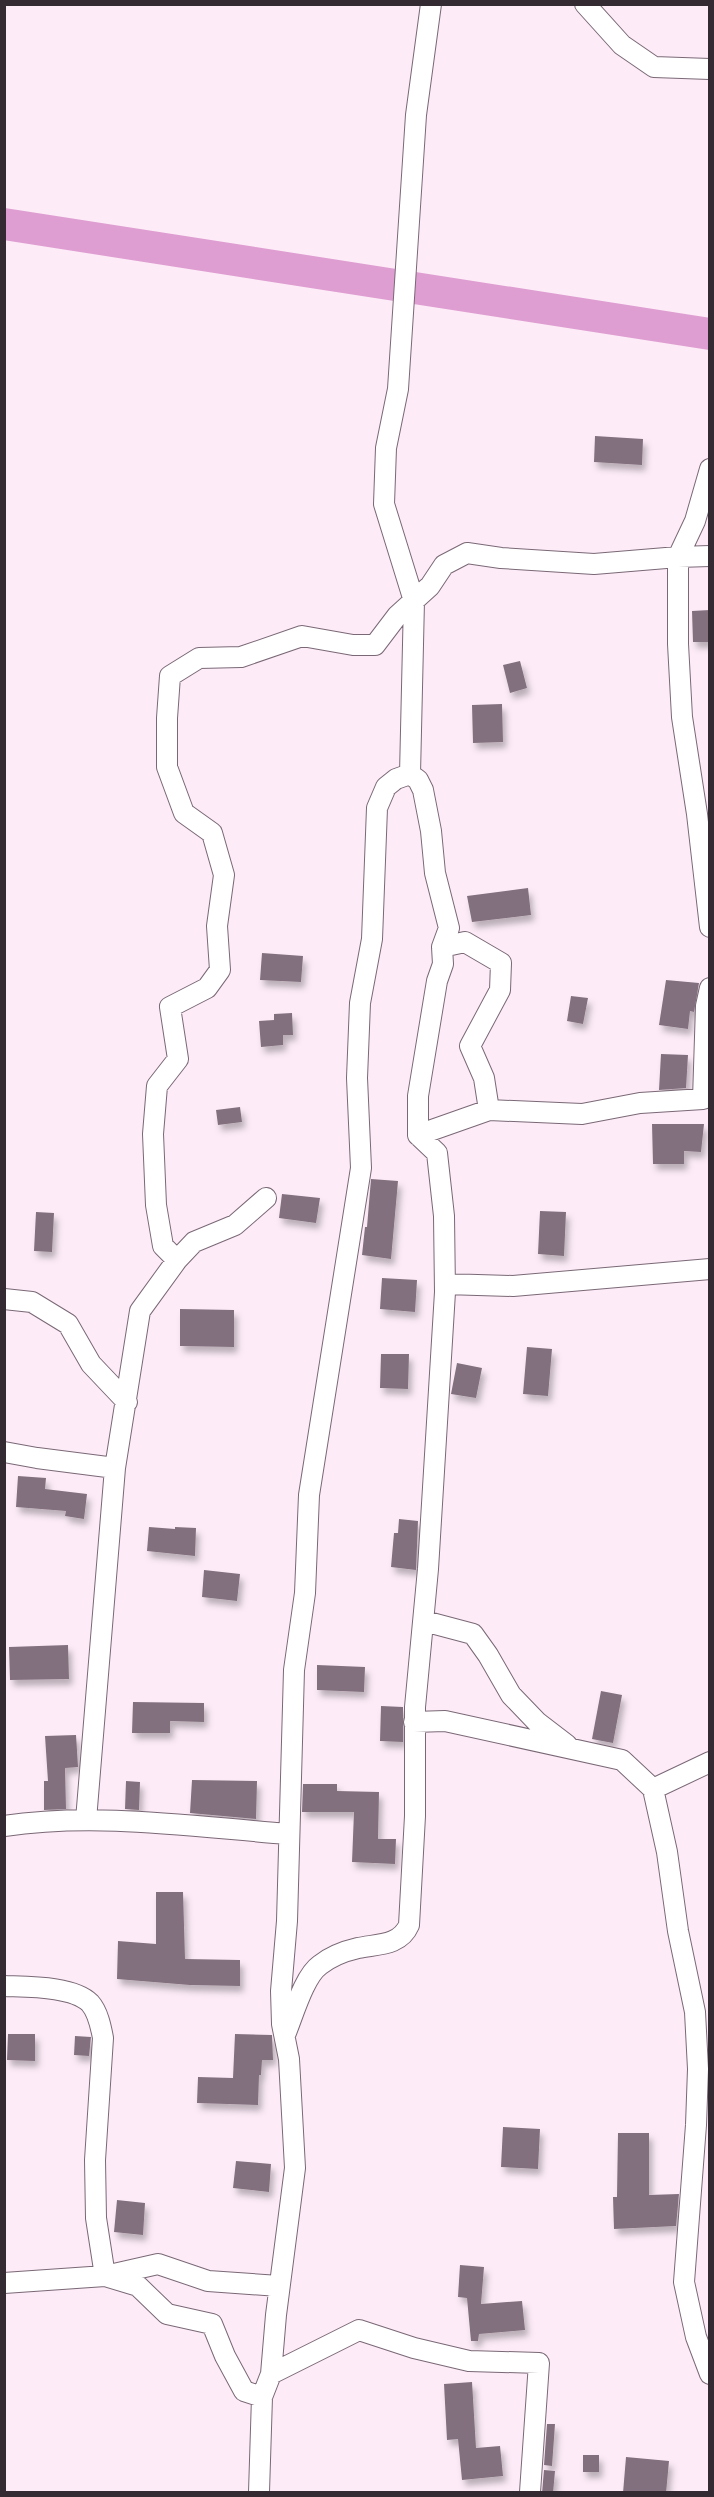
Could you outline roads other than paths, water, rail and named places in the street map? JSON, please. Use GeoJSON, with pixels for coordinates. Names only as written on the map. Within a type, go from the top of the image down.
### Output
{"type":"FeatureCollection","features":[{"type":"Feature","properties":{"kind":"street"},"geometry":{"type":"LineString","coordinates":[[410,774],[414,601],[384,504],[387,448],[398,389],[416,115],[431,4]]}},
{"type":"Feature","properties":{"kind":"street"},"geometry":{"type":"LineString","coordinates":[[585,4],[622,45],[654,67],[710,69]]}},
{"type":"Feature","properties":{"kind":"street"},"geometry":{"type":"LineString","coordinates":[[710,469],[695,521],[678,556],[678,644],[682,717],[697,814],[710,927]]}},
{"type":"Feature","properties":{"kind":"street"},"geometry":{"type":"LineString","coordinates":[[177,1260],[163,1246],[156,1205],[153,1134],[157,1086],[178,1059],[170,1007],[207,988],[220,970],[217,926],[224,875],[212,833],[184,813],[167,767],[166,718],[170,676],[199,658],[241,657],[302,636],[353,645],[375,645],[397,615],[430,586],[444,565],[467,553],[501,558],[594,564],[678,556],[710,556]]}},
{"type":"Feature","properties":{"kind":"street"},"geometry":{"type":"LineString","coordinates":[[284,2037],[309,1977],[319,1965],[346,1952],[396,1940],[405,1934],[409,1925],[415,1816],[414,1722],[424,1621],[445,1284],[444,1216],[436,1153],[418,1136],[418,1096],[437,981],[443,964],[442,947],[449,928],[435,873],[423,790],[418,780],[410,774]]}},
{"type":"Feature","properties":{"kind":"street"},"geometry":{"type":"LineString","coordinates":[[259,2493],[262,2397],[271,2374],[279,2286],[296,2168],[289,2060],[284,2037],[281,1991],[287,1922],[294,1670],[304,1593],[309,1495],[361,1168],[357,1078],[360,1003],[372,939],[376,808],[386,787],[396,779],[410,774]]}},
{"type":"Feature","properties":{"kind":"street"},"geometry":{"type":"LineString","coordinates":[[442,947],[465,942],[501,963],[500,990],[470,1046],[484,1078],[489,1110]]}},
{"type":"Feature","properties":{"kind":"street"},"geometry":{"type":"LineString","coordinates":[[418,1136],[489,1110],[582,1114],[640,1103],[706,1100],[706,1006],[710,988]]}},
{"type":"Feature","properties":{"kind":"street"},"geometry":{"type":"LineString","coordinates":[[86,1820],[115,1468],[140,1311],[177,1260],[194,1242],[235,1225],[266,1198]]}},
{"type":"Feature","properties":{"kind":"street"},"geometry":{"type":"LineString","coordinates":[[445,1284],[513,1286],[710,1269]]}},
{"type":"Feature","properties":{"kind":"street"},"geometry":{"type":"LineString","coordinates":[[4,1299],[32,1302],[68,1324],[91,1364],[127,1402]]}},
{"type":"Feature","properties":{"kind":"street"},"geometry":{"type":"LineString","coordinates":[[4,1452],[115,1468]]}},
{"type":"Feature","properties":{"kind":"street"},"geometry":{"type":"LineString","coordinates":[[424,1621],[473,1634],[511,1695],[537,1722],[572,1749]]}},
{"type":"Feature","properties":{"kind":"street"},"geometry":{"type":"LineString","coordinates":[[414,1722],[445,1721],[622,1760],[652,1789],[667,1852],[678,1931],[695,2013],[698,2069],[696,2125],[684,2282],[696,2337],[710,2374]]}},
{"type":"Feature","properties":{"kind":"street"},"geometry":{"type":"LineString","coordinates":[[652,1789],[710,1762]]}},
{"type":"Feature","properties":{"kind":"street"},"geometry":{"type":"LineString","coordinates":[[4,1826],[30,1822],[86,1820],[289,1834]]}},
{"type":"Feature","properties":{"kind":"street"},"geometry":{"type":"LineString","coordinates":[[4,1986],[59,1990],[78,1995],[91,2004],[100,2023],[103,2038],[95,2160],[96,2218],[105,2276]]}},
{"type":"Feature","properties":{"kind":"street"},"geometry":{"type":"LineString","coordinates":[[4,2283],[105,2276],[158,2264],[208,2281],[279,2286]]}},
{"type":"Feature","properties":{"kind":"street"},"geometry":{"type":"LineString","coordinates":[[105,2276],[138,2286],[167,2314],[212,2324],[225,2356],[244,2391],[262,2397]]}},
{"type":"Feature","properties":{"kind":"street"},"geometry":{"type":"LineString","coordinates":[[271,2374],[359,2330],[414,2348],[469,2361],[539,2363],[530,2493]]}},
{"type":"Feature","properties":{"kind":"waterway"},"geometry":{"type":"LineString","coordinates":[[4,224],[710,334]]}}]}
